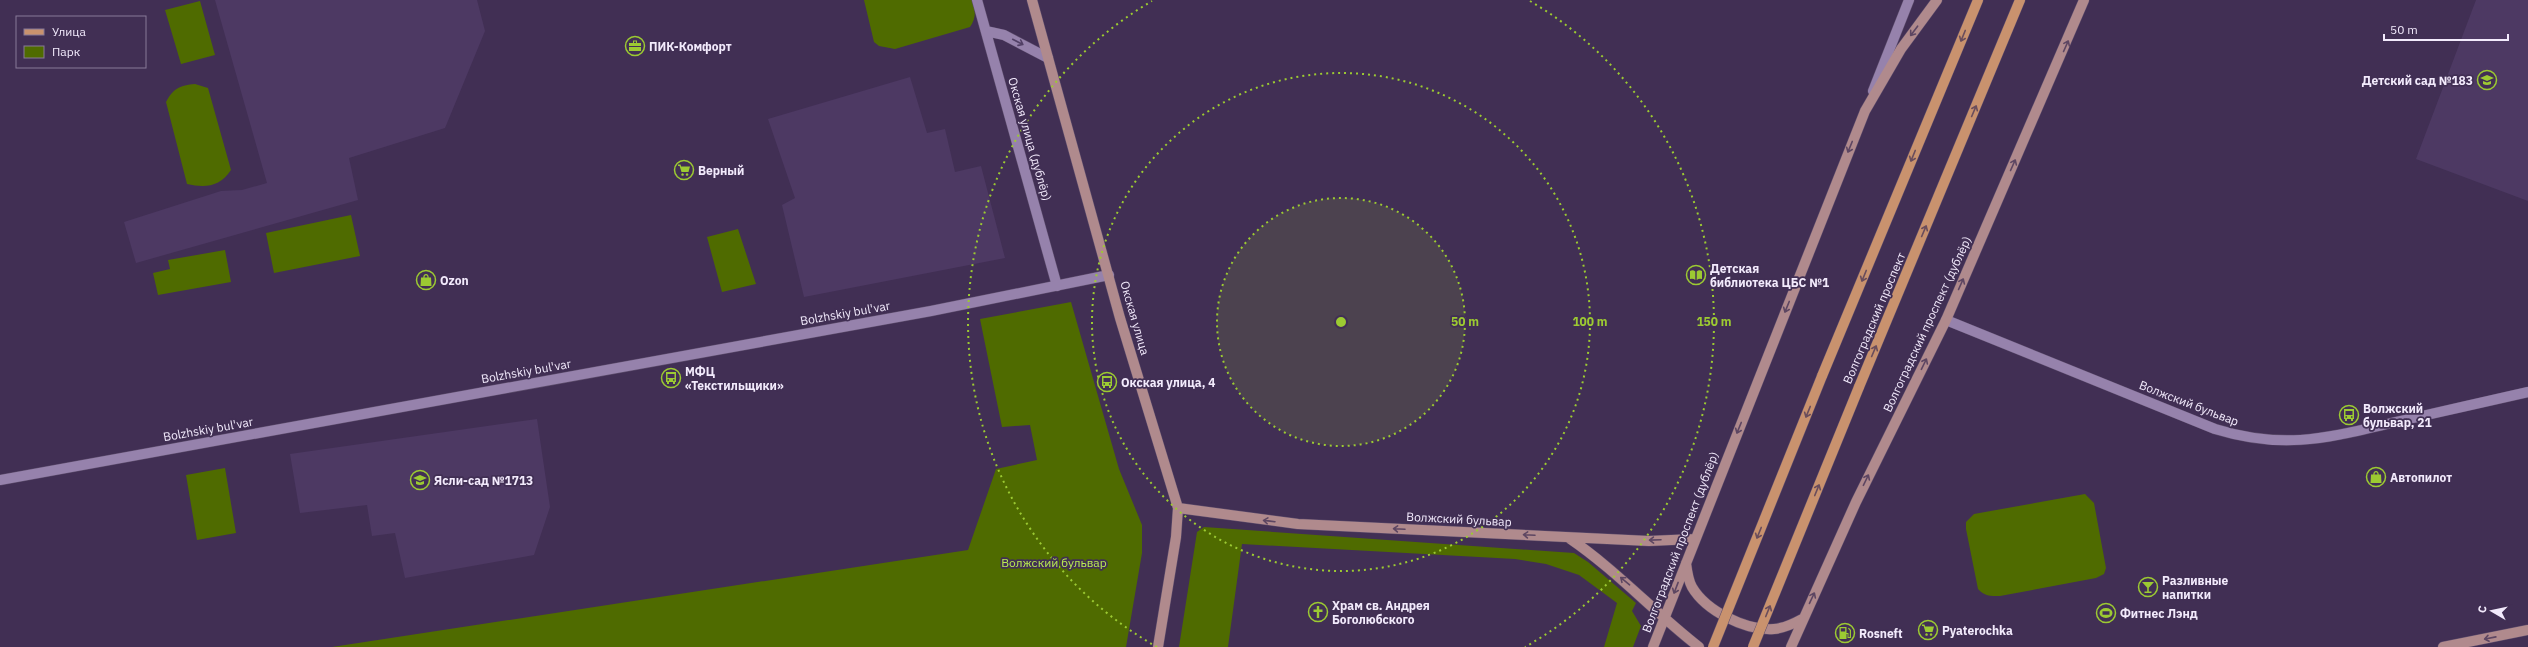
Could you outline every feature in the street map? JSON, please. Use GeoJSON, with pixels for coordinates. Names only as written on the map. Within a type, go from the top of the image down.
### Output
{"type":"FeatureCollection","features":[{"type":"Feature","properties":{"kind":"main road","name":"Окская улица"},"geometry":{"type":"LineString","coordinates":[[1032,0],[1110,275],[1120,318],[1178,508],[1176,542],[1158,647]]}},
{"type":"Feature","properties":{"kind":"main road","name":"Волгоградский проспект (дублёр)"},"geometry":{"type":"LineString","coordinates":[[1653,647],[1694,539],[1865,111],[1901,49],[1937,0]]}},
{"type":"Feature","properties":{"kind":"main road","name":"Волгоградский проспект"},"geometry":{"type":"LineString","coordinates":[[1713,647],[1822,376],[1978,0]]}},
{"type":"Feature","properties":{"kind":"main road","name":"Волгоградский проспект"},"geometry":{"type":"LineString","coordinates":[[1753,647],[2020,0]]}},
{"type":"Feature","properties":{"kind":"main road","name":"Волгоградский проспект (дублёр)"},"geometry":{"type":"LineString","coordinates":[[1791,647],[1802,619],[1856,502],[1946,320],[2083,5]]}},
{"type":"Feature","properties":{"kind":"main road","name":"Волжский бульвар"},"geometry":{"type":"LineString","coordinates":[[1178,508],[1298,524],[1649,541],[1694,539]]}},
{"type":"Feature","properties":{"kind":"main road"},"geometry":{"type":"LineString","coordinates":[[1568,537],[1593,554],[1699,647]]}},
{"type":"Feature","properties":{"kind":"main road"},"geometry":{"type":"LineString","coordinates":[[1686,561],[1691,586],[1698,595],[1710,606],[1741,623],[1773,629],[1787,627],[1802,619]]}},
{"type":"Feature","properties":{"kind":"main road"},"geometry":{"type":"LineString","coordinates":[[2444,647],[2528,630]]}},
{"type":"Feature","properties":{"kind":"street","name":"Окская улица (дублёр)"},"geometry":{"type":"LineString","coordinates":[[977,0],[1057,286]]}},
{"type":"Feature","properties":{"kind":"street","name":"Волгоградский проспект (дублёр)"},"geometry":{"type":"LineString","coordinates":[[1865,111],[1910,0]]}},
{"type":"Feature","properties":{"kind":"street","name":"Волгоградский проспект (дублёр)"},"geometry":{"type":"LineString","coordinates":[[2083,5],[2088,0]]}},
{"type":"Feature","properties":{"kind":"street"},"geometry":{"type":"LineString","coordinates":[[986,31],[1004,35],[1048,58]]}},
{"type":"Feature","properties":{"kind":"street"},"geometry":{"type":"LineString","coordinates":[[1057,286],[1110,275]]}},
{"type":"Feature","properties":{"kind":"street","name":"Bolzhskiy bul'var"},"geometry":{"type":"LineString","coordinates":[[0,480],[759,342],[1057,286]]}},
{"type":"Feature","properties":{"kind":"street","name":"Волжский бульвар"},"geometry":{"type":"LineString","coordinates":[[1946,320],[2215,429],[2244,438],[2277,441],[2316,440],[2528,392]]}},
{"type":"Feature","properties":{"kind":"shaded area"},"geometry":{"type":"Polygon","coordinates":[[[215,0],[477,0],[485,31],[445,128],[349,158],[358,200],[136,263],[124,222],[221,191],[242,190],[267,183],[215,0]]]}},
{"type":"Feature","properties":{"kind":"shaded area","name":"Детский сад №183"},"geometry":{"type":"Polygon","coordinates":[[[2476,0],[2528,0],[2528,201],[2416,159],[2476,0]]]}},
{"type":"Feature","properties":{"kind":"shaded area"},"geometry":{"type":"Polygon","coordinates":[[[910,77],[927,133],[945,129],[955,172],[981,166],[1005,258],[804,297],[782,205],[795,198],[768,119],[910,77]]]}},
{"type":"Feature","properties":{"kind":"shaded area","name":"Ясли-сад №1713"},"geometry":{"type":"Polygon","coordinates":[[[537,419],[550,507],[534,555],[405,578],[395,533],[372,536],[367,505],[300,513],[290,454],[537,419]]]}},
{"type":"Feature","properties":{"kind":"green space"},"geometry":{"type":"Polygon","coordinates":[[[864,0],[972,0],[975,11],[970,27],[895,49],[879,46],[874,42],[864,0]]]}},
{"type":"Feature","properties":{"kind":"green space"},"geometry":{"type":"Polygon","coordinates":[[[200,1],[215,55],[181,64],[165,10],[200,1]]]}},
{"type":"Feature","properties":{"kind":"green space"},"geometry":{"type":"Polygon","coordinates":[[[195,84],[208,88],[231,170],[222,180],[206,186],[187,184],[166,102],[171,94],[178,88],[185,85],[195,84]]]}},
{"type":"Feature","properties":{"kind":"green space"},"geometry":{"type":"Polygon","coordinates":[[[351,215],[360,256],[274,273],[266,233],[351,215]]]}},
{"type":"Feature","properties":{"kind":"green space"},"geometry":{"type":"Polygon","coordinates":[[[738,229],[756,284],[722,292],[707,237],[738,229]]]}},
{"type":"Feature","properties":{"kind":"green space"},"geometry":{"type":"Polygon","coordinates":[[[225,250],[231,282],[158,295],[153,273],[170,269],[168,260],[225,250]]]}},
{"type":"Feature","properties":{"kind":"green space","name":"Волжский бульвар"},"geometry":{"type":"Polygon","coordinates":[[[1071,302],[1119,469],[1142,525],[1142,553],[1126,647],[332,647],[968,550],[996,469],[1037,460],[1030,425],[1002,427],[980,319],[1071,302]]]}},
{"type":"Feature","properties":{"kind":"green space"},"geometry":{"type":"Polygon","coordinates":[[[225,468],[236,533],[197,540],[186,475],[225,468]]]}},
{"type":"Feature","properties":{"kind":"green space"},"geometry":{"type":"Polygon","coordinates":[[[2085,494],[2094,503],[2106,568],[2104,574],[2096,578],[2000,596],[1988,595],[1978,589],[1966,529],[1966,522],[1974,514],[2085,494]]]}},
{"type":"Feature","properties":{"kind":"green space"},"geometry":{"type":"Polygon","coordinates":[[[1204,527],[1574,553],[1588,562],[1636,603],[1632,611],[1641,626],[1633,647],[1604,647],[1617,603],[1579,575],[1546,564],[1515,559],[1242,544],[1228,647],[1179,647],[1197,532],[1204,527]]]}},
{"type":"Feature","properties":{"kind":"place","name":"ПИК-Комфорт"},"geometry":{"type":"Point","coordinates":[635,46]}},
{"type":"Feature","properties":{"kind":"place","name":"Детский сад №183"},"geometry":{"type":"Point","coordinates":[2487,80]}},
{"type":"Feature","properties":{"kind":"place","name":"Верный"},"geometry":{"type":"Point","coordinates":[684,170]}},
{"type":"Feature","properties":{"kind":"place","name":"Детская библиотека ЦБС №1"},"geometry":{"type":"Point","coordinates":[1696,275]}},
{"type":"Feature","properties":{"kind":"place","name":"Ozon"},"geometry":{"type":"Point","coordinates":[426,280]}},
{"type":"Feature","properties":{"kind":"place","name":"МФЦ «Текстильщики»"},"geometry":{"type":"Point","coordinates":[671,378]}},
{"type":"Feature","properties":{"kind":"place","name":"Окская улица, 4"},"geometry":{"type":"Point","coordinates":[1107,382]}},
{"type":"Feature","properties":{"kind":"place","name":"Волжский бульвар, 21"},"geometry":{"type":"Point","coordinates":[2349,415]}},
{"type":"Feature","properties":{"kind":"place","name":"Автопилот"},"geometry":{"type":"Point","coordinates":[2376,477]}},
{"type":"Feature","properties":{"kind":"place","name":"Ясли-сад №1713"},"geometry":{"type":"Point","coordinates":[420,480]}},
{"type":"Feature","properties":{"kind":"place","name":"Разливные напитки"},"geometry":{"type":"Point","coordinates":[2148,587]}},
{"type":"Feature","properties":{"kind":"place","name":"Храм св. Андрея Боголюбского"},"geometry":{"type":"Point","coordinates":[1318,612]}},
{"type":"Feature","properties":{"kind":"place","name":"Фитнес Лэнд"},"geometry":{"type":"Point","coordinates":[2106,613]}},
{"type":"Feature","properties":{"kind":"place","name":"Pyaterochka"},"geometry":{"type":"Point","coordinates":[1928,630]}},
{"type":"Feature","properties":{"kind":"place","name":"Rosneft"},"geometry":{"type":"Point","coordinates":[1845,633]}}]}
